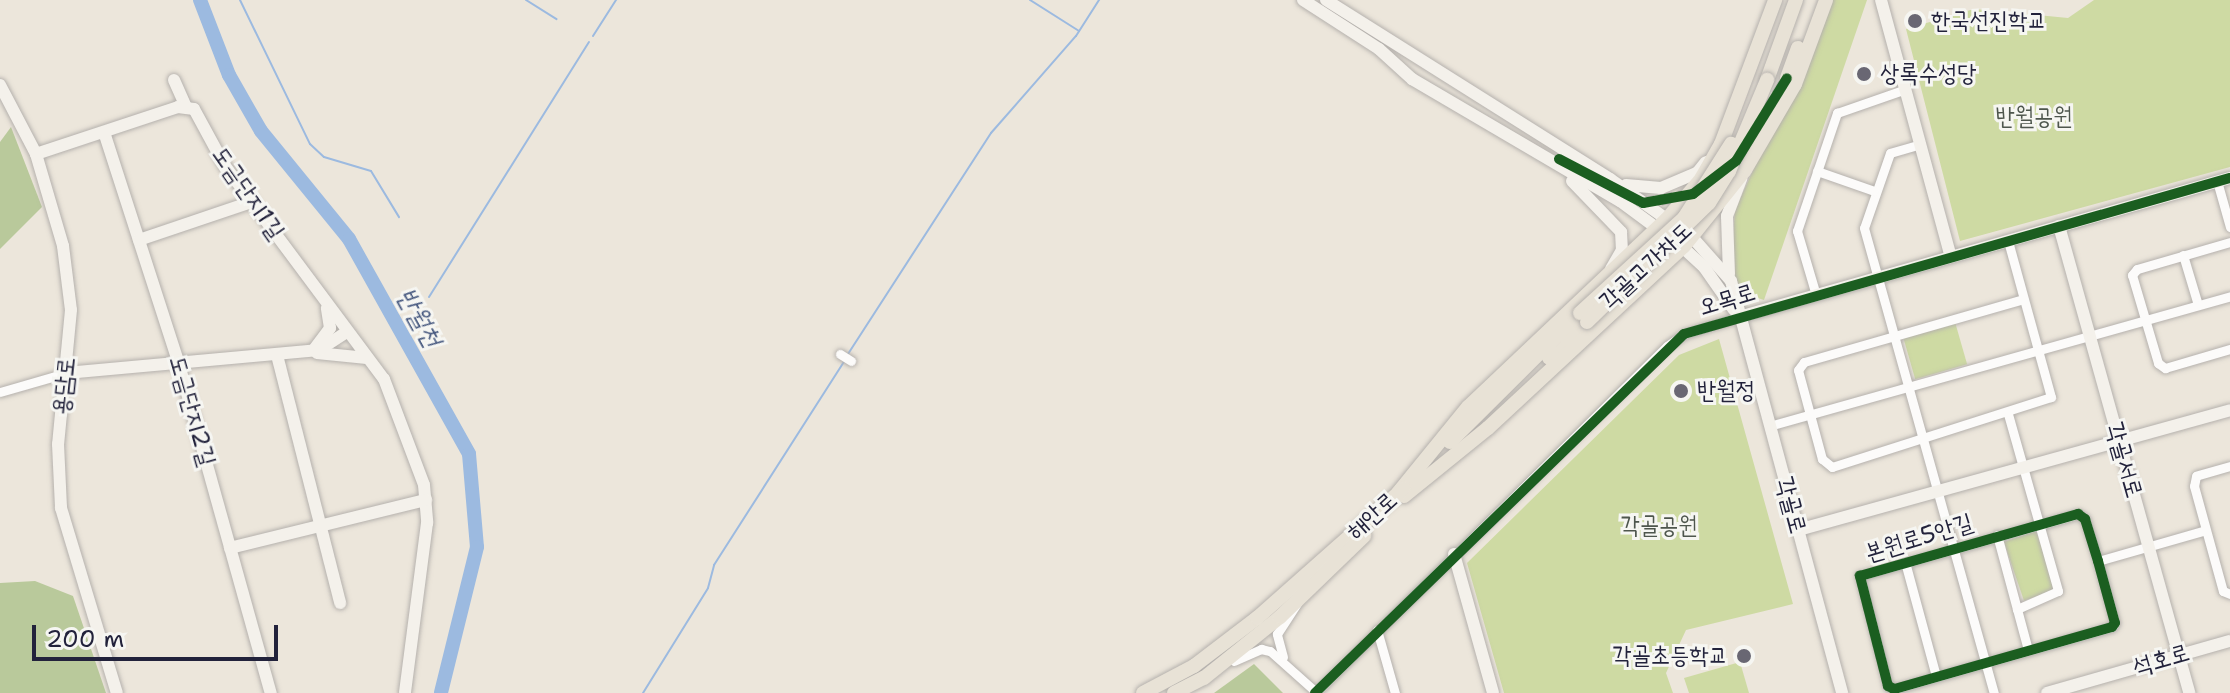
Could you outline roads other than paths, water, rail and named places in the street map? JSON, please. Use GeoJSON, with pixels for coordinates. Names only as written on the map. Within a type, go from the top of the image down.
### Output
{"type":"FeatureCollection","features":[{"type":"Feature","properties":{"kind":"main road"},"geometry":{"type":"LineString","coordinates":[[1303,0],[1379,49],[1412,79],[1688,241]]}},
{"type":"Feature","properties":{"kind":"main road"},"geometry":{"type":"LineString","coordinates":[[1326,0],[1610,179],[1661,224]]}},
{"type":"Feature","properties":{"kind":"main road"},"geometry":{"type":"LineString","coordinates":[[1400,495],[1468,407],[1661,224],[1701,179],[1721,144],[1775,0]]}},
{"type":"Feature","properties":{"kind":"main road"},"geometry":{"type":"LineString","coordinates":[[1762,79],[1786,0]]}},
{"type":"Feature","properties":{"kind":"main road"},"geometry":{"type":"LineString","coordinates":[[1762,79],[1796,0]]}},
{"type":"Feature","properties":{"kind":"main road"},"geometry":{"type":"LineString","coordinates":[[1787,78],[1817,0]]}},
{"type":"Feature","properties":{"kind":"main road"},"geometry":{"type":"LineString","coordinates":[[1400,495],[1488,428],[1688,241],[1745,170],[1795,84],[1826,0]]}},
{"type":"Feature","properties":{"kind":"main road"},"geometry":{"type":"LineString","coordinates":[[1881,0],[1951,257]]}},
{"type":"Feature","properties":{"kind":"main road","name":"각골고가차도"},"geometry":{"type":"LineString","coordinates":[[1584,317],[1709,203],[1729,171],[1762,79]]}},
{"type":"Feature","properties":{"kind":"main road","name":"도금단지1길"},"geometry":{"type":"LineString","coordinates":[[174,80],[186,107],[201,117],[219,157],[384,379],[426,500],[424,556],[405,693]]}},
{"type":"Feature","properties":{"kind":"main road","name":"용담로"},"geometry":{"type":"LineString","coordinates":[[0,85],[36,154],[68,274],[71,310],[57,469],[61,508],[117,693]]}},
{"type":"Feature","properties":{"kind":"main road"},"geometry":{"type":"LineString","coordinates":[[36,154],[186,107]]}},
{"type":"Feature","properties":{"kind":"main road","name":"도금단지2길"},"geometry":{"type":"LineString","coordinates":[[104,132],[178,361],[271,693]]}},
{"type":"Feature","properties":{"kind":"main road"},"geometry":{"type":"LineString","coordinates":[[1610,179],[1642,190],[1661,188],[1697,173],[1721,144]]}},
{"type":"Feature","properties":{"kind":"main road"},"geometry":{"type":"LineString","coordinates":[[1559,163],[1621,232],[1622,250],[1609,272]]}},
{"type":"Feature","properties":{"kind":"main road"},"geometry":{"type":"LineString","coordinates":[[1731,281],[1727,216],[1745,170]]}},
{"type":"Feature","properties":{"kind":"main road","name":"오목로"},"geometry":{"type":"LineString","coordinates":[[1739,317],[2230,178]]}},
{"type":"Feature","properties":{"kind":"main road"},"geometry":{"type":"LineString","coordinates":[[139,240],[251,202]]}},
{"type":"Feature","properties":{"kind":"main road","name":"각골서로"},"geometry":{"type":"LineString","coordinates":[[2059,226],[2189,693]]}},
{"type":"Feature","properties":{"kind":"main road"},"geometry":{"type":"LineString","coordinates":[[1640,244],[1654,239],[1666,243],[1669,253],[1661,267]]}},
{"type":"Feature","properties":{"kind":"main road","name":"각골로"},"geometry":{"type":"LineString","coordinates":[[1688,241],[1731,281],[1842,693]]}},
{"type":"Feature","properties":{"kind":"main road","name":"각골로"},"geometry":{"type":"LineString","coordinates":[[1688,241],[1739,317]]}},
{"type":"Feature","properties":{"kind":"main road"},"geometry":{"type":"LineString","coordinates":[[307,351],[330,328],[327,305]]}},
{"type":"Feature","properties":{"kind":"main road","name":"해안로"},"geometry":{"type":"LineString","coordinates":[[1174,693],[1210,673],[1299,599],[1400,495],[1584,317]]}},
{"type":"Feature","properties":{"kind":"main road"},"geometry":{"type":"LineString","coordinates":[[307,351],[347,332]]}},
{"type":"Feature","properties":{"kind":"main road"},"geometry":{"type":"LineString","coordinates":[[66,373],[307,351],[367,358]]}},
{"type":"Feature","properties":{"kind":"main road"},"geometry":{"type":"LineString","coordinates":[[277,355],[340,603]]}},
{"type":"Feature","properties":{"kind":"main road"},"geometry":{"type":"LineString","coordinates":[[1798,530],[2230,410]]}},
{"type":"Feature","properties":{"kind":"main road","name":"해안로"},"geometry":{"type":"LineString","coordinates":[[1143,693],[1194,666],[1257,618],[1400,495]]}},
{"type":"Feature","properties":{"kind":"main road"},"geometry":{"type":"LineString","coordinates":[[230,548],[426,500]]}},
{"type":"Feature","properties":{"kind":"main road"},"geometry":{"type":"LineString","coordinates":[[1454,554],[1493,693]]}},
{"type":"Feature","properties":{"kind":"main road","name":"석호로"},"geometry":{"type":"LineString","coordinates":[[2047,693],[2088,687],[2230,641]]}},
{"type":"Feature","properties":{"kind":"street"},"geometry":{"type":"LineString","coordinates":[[1816,295],[1797,231],[1842,108],[1906,89]]}},
{"type":"Feature","properties":{"kind":"street"},"geometry":{"type":"LineString","coordinates":[[1921,144],[1890,153],[1874,191],[1864,228],[1994,693]]}},
{"type":"Feature","properties":{"kind":"street"},"geometry":{"type":"LineString","coordinates":[[1817,171],[1874,191]]}},
{"type":"Feature","properties":{"kind":"street"},"geometry":{"type":"LineString","coordinates":[[2217,181],[2230,227]]}},
{"type":"Feature","properties":{"kind":"street"},"geometry":{"type":"LineString","coordinates":[[2008,241],[2051,397],[2008,414],[1832,467],[1822,459],[1798,370],[1804,362],[2023,299]]}},
{"type":"Feature","properties":{"kind":"street"},"geometry":{"type":"LineString","coordinates":[[2230,242],[2137,269],[2132,275],[2158,363],[2165,368],[2230,349]]}},
{"type":"Feature","properties":{"kind":"street"},"geometry":{"type":"LineString","coordinates":[[2183,255],[2198,305]]}},
{"type":"Feature","properties":{"kind":"street"},"geometry":{"type":"LineString","coordinates":[[1769,426],[2230,296]]}},
{"type":"Feature","properties":{"kind":"street","name":"오목로"},"geometry":{"type":"LineString","coordinates":[[1315,692],[1667,346],[1684,334],[1739,317]]}},
{"type":"Feature","properties":{"kind":"street"},"geometry":{"type":"LineString","coordinates":[[840,354],[851,361]]}},
{"type":"Feature","properties":{"kind":"street"},"geometry":{"type":"LineString","coordinates":[[0,392],[66,373]]}},
{"type":"Feature","properties":{"kind":"street"},"geometry":{"type":"LineString","coordinates":[[2008,414],[2058,591],[2017,609]]}},
{"type":"Feature","properties":{"kind":"street"},"geometry":{"type":"LineString","coordinates":[[2230,466],[2196,476],[2194,486],[2223,591],[2230,594]]}},
{"type":"Feature","properties":{"kind":"street","name":"본원로5안길"},"geometry":{"type":"LineString","coordinates":[[2078,514],[2085,519],[2115,623],[1985,663],[1888,686],[1858,582],[1860,576],[2039,524],[2078,514]]}},
{"type":"Feature","properties":{"kind":"street"},"geometry":{"type":"LineString","coordinates":[[2098,561],[2206,530]]}},
{"type":"Feature","properties":{"kind":"street","name":"본원로5안길"},"geometry":{"type":"LineString","coordinates":[[1997,535],[2028,650]]}},
{"type":"Feature","properties":{"kind":"street","name":"본원로5안길"},"geometry":{"type":"LineString","coordinates":[[1905,562],[1936,676]]}},
{"type":"Feature","properties":{"kind":"street"},"geometry":{"type":"LineString","coordinates":[[1285,660],[1277,634],[1299,599]]}},
{"type":"Feature","properties":{"kind":"street"},"geometry":{"type":"LineString","coordinates":[[1377,630],[1395,693]]}},
{"type":"Feature","properties":{"kind":"street"},"geometry":{"type":"LineString","coordinates":[[1210,673],[1261,649],[1285,660],[1315,692]]}},
{"type":"Feature","properties":{"kind":"waterway","name":"반월천"},"geometry":{"type":"LineString","coordinates":[[200,0],[229,75],[261,131],[349,239],[469,454],[477,547],[441,693]]}},
{"type":"Feature","properties":{"kind":"waterway"},"geometry":{"type":"LineString","coordinates":[[240,0],[310,144],[324,157],[371,171],[399,217]]}},
{"type":"Feature","properties":{"kind":"waterway"},"geometry":{"type":"LineString","coordinates":[[526,0],[557,19]]}},
{"type":"Feature","properties":{"kind":"waterway"},"geometry":{"type":"LineString","coordinates":[[593,36],[616,0]]}},
{"type":"Feature","properties":{"kind":"waterway"},"geometry":{"type":"LineString","coordinates":[[1030,0],[1079,31]]}},
{"type":"Feature","properties":{"kind":"waterway"},"geometry":{"type":"LineString","coordinates":[[848,354],[991,133],[1076,36],[1099,0]]}},
{"type":"Feature","properties":{"kind":"waterway"},"geometry":{"type":"LineString","coordinates":[[429,297],[589,42]]}},
{"type":"Feature","properties":{"kind":"waterway"},"geometry":{"type":"LineString","coordinates":[[643,693],[708,588],[714,565],[845,360]]}},
{"type":"Feature","properties":{"kind":"tunnel"},"geometry":{"type":"LineString","coordinates":[[1740,156],[1787,78]]}},
{"type":"Feature","properties":{"kind":"tunnel"},"geometry":{"type":"LineString","coordinates":[[1607,187],[1643,203],[1688,195]]}},
{"type":"Feature","properties":{"kind":"place","name":"한국선진학교"},"geometry":{"type":"Point","coordinates":[1915,21]}},
{"type":"Feature","properties":{"kind":"place","name":"상록수성당"},"geometry":{"type":"Point","coordinates":[1864,74]}},
{"type":"Feature","properties":{"kind":"place","name":"반월정"},"geometry":{"type":"Point","coordinates":[1681,391]}},
{"type":"Feature","properties":{"kind":"place","name":"각골초등학교"},"geometry":{"type":"Point","coordinates":[1744,656]}},
{"type":"Feature","properties":{"kind":"park label","name":"반월공원"},"geometry":{"type":"Point","coordinates":[2034,117]}},
{"type":"Feature","properties":{"kind":"park label","name":"각골공원"},"geometry":{"type":"Point","coordinates":[1659,526]}}]}
